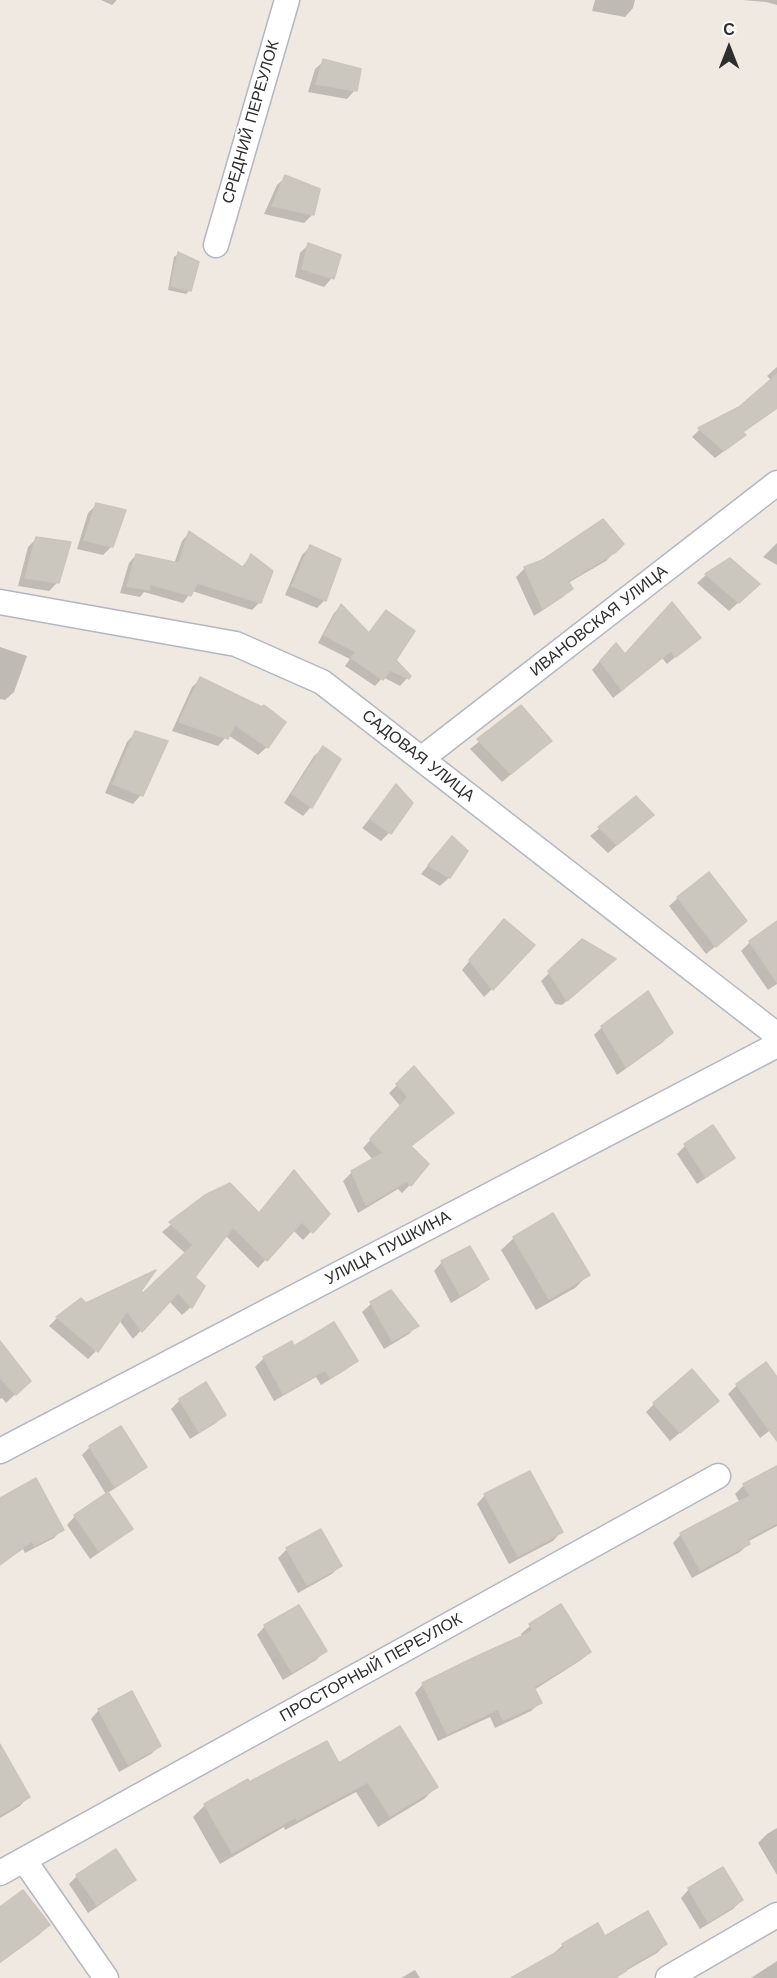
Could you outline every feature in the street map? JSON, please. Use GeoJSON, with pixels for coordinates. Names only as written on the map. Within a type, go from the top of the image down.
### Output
{"type":"FeatureCollection","features":[{"type":"Feature","properties":{"kind":"street","name":"СРЕДНИЙ ПЕРЕУЛОК"},"geometry":{"type":"LineString","coordinates":[[216,245],[287,0]]}},
{"type":"Feature","properties":{"kind":"street","name":"ИВАНОВСКАЯ УЛИЦА"},"geometry":{"type":"LineString","coordinates":[[421,759],[777,483]]}},
{"type":"Feature","properties":{"kind":"street","name":"САДОВАЯ УЛИЦА"},"geometry":{"type":"LineString","coordinates":[[0,603],[236,644],[322,682],[777,1035]]}},
{"type":"Feature","properties":{"kind":"street","name":"УЛИЦА ПУШКИНА"},"geometry":{"type":"LineString","coordinates":[[0,1451],[777,1045]]}},
{"type":"Feature","properties":{"kind":"street","name":"ПРОСТОРНЫЙ ПЕРЕУЛОК"},"geometry":{"type":"LineString","coordinates":[[0,1873],[718,1476]]}},
{"type":"Feature","properties":{"kind":"street"},"geometry":{"type":"LineString","coordinates":[[24,1860],[106,1978]]}},
{"type":"Feature","properties":{"kind":"street"},"geometry":{"type":"LineString","coordinates":[[668,1978],[777,1915]]}},
{"type":"Feature","properties":{"kind":"building"},"geometry":{"type":"Polygon","coordinates":[[[323,59],[361,69],[357,91],[316,84],[323,59]]]}},
{"type":"Feature","properties":{"kind":"building"},"geometry":{"type":"Polygon","coordinates":[[[285,175],[320,189],[314,215],[272,206],[285,175]]]}},
{"type":"Feature","properties":{"kind":"building"},"geometry":{"type":"Polygon","coordinates":[[[308,243],[341,255],[334,279],[302,269],[308,243]]]}},
{"type":"Feature","properties":{"kind":"building"},"geometry":{"type":"Polygon","coordinates":[[[178,252],[199,262],[191,291],[171,286],[178,252]]]}},
{"type":"Feature","properties":{"kind":"building"},"geometry":{"type":"Polygon","coordinates":[[[777,374],[777,408],[743,432],[746,435],[724,451],[698,428],[739,407],[777,374]]]}},
{"type":"Feature","properties":{"kind":"building"},"geometry":{"type":"Polygon","coordinates":[[[96,503],[126,510],[113,547],[84,540],[96,503]]]}},
{"type":"Feature","properties":{"kind":"building"},"geometry":{"type":"Polygon","coordinates":[[[603,519],[624,544],[616,552],[568,581],[573,589],[543,609],[524,567],[542,560],[603,519]]]}},
{"type":"Feature","properties":{"kind":"building"},"geometry":{"type":"Polygon","coordinates":[[[189,531],[244,568],[251,554],[273,571],[261,603],[197,583],[191,596],[150,584],[149,590],[127,586],[136,554],[179,563],[189,531]]]}},
{"type":"Feature","properties":{"kind":"building"},"geometry":{"type":"Polygon","coordinates":[[[36,537],[71,542],[59,583],[25,578],[36,537]]]}},
{"type":"Feature","properties":{"kind":"building"},"geometry":{"type":"Polygon","coordinates":[[[310,545],[341,559],[326,601],[292,586],[310,545]]]}},
{"type":"Feature","properties":{"kind":"building"},"geometry":{"type":"Polygon","coordinates":[[[730,558],[760,584],[739,603],[705,574],[730,558]]]}},
{"type":"Feature","properties":{"kind":"building"},"geometry":{"type":"Polygon","coordinates":[[[672,602],[701,638],[676,657],[671,651],[622,690],[600,661],[616,643],[625,654],[672,602]]]}},
{"type":"Feature","properties":{"kind":"building"},"geometry":{"type":"Polygon","coordinates":[[[341,604],[369,633],[386,610],[415,631],[396,660],[411,676],[409,679],[390,670],[383,680],[351,658],[356,652],[324,635],[341,604]]]}},
{"type":"Feature","properties":{"kind":"building"},"geometry":{"type":"Polygon","coordinates":[[[200,677],[262,707],[264,705],[286,722],[268,748],[235,725],[228,739],[179,722],[200,677]]]}},
{"type":"Feature","properties":{"kind":"building"},"geometry":{"type":"Polygon","coordinates":[[[521,705],[552,741],[511,774],[477,739],[521,705]]]}},
{"type":"Feature","properties":{"kind":"building"},"geometry":{"type":"Polygon","coordinates":[[[135,731],[168,741],[143,796],[113,784],[135,731]]]}},
{"type":"Feature","properties":{"kind":"building"},"geometry":{"type":"Polygon","coordinates":[[[323,746],[341,759],[312,808],[292,794],[323,746]]]}},
{"type":"Feature","properties":{"kind":"building"},"geometry":{"type":"Polygon","coordinates":[[[396,784],[413,803],[391,834],[370,819],[396,784]]]}},
{"type":"Feature","properties":{"kind":"building"},"geometry":{"type":"Polygon","coordinates":[[[636,796],[654,815],[617,845],[598,827],[636,796]]]}},
{"type":"Feature","properties":{"kind":"building"},"geometry":{"type":"Polygon","coordinates":[[[452,836],[468,851],[450,878],[428,865],[452,836]]]}},
{"type":"Feature","properties":{"kind":"building"},"geometry":{"type":"Polygon","coordinates":[[[709,872],[747,921],[716,947],[677,897],[709,872]]]}},
{"type":"Feature","properties":{"kind":"building"},"geometry":{"type":"Polygon","coordinates":[[[504,919],[535,945],[493,990],[469,960],[504,919]]]}},
{"type":"Feature","properties":{"kind":"building"},"geometry":{"type":"Polygon","coordinates":[[[777,921],[777,982],[749,941],[777,921]]]}},
{"type":"Feature","properties":{"kind":"building"},"geometry":{"type":"Polygon","coordinates":[[[582,939],[616,959],[567,1001],[548,971],[582,939]]]}},
{"type":"Feature","properties":{"kind":"building"},"geometry":{"type":"Polygon","coordinates":[[[648,991],[673,1033],[626,1067],[601,1026],[648,991]]]}},
{"type":"Feature","properties":{"kind":"building"},"geometry":{"type":"Polygon","coordinates":[[[414,1066],[454,1113],[411,1146],[429,1164],[411,1186],[407,1181],[366,1205],[351,1171],[383,1153],[370,1139],[408,1097],[396,1084],[414,1066]]]}},
{"type":"Feature","properties":{"kind":"building"},"geometry":{"type":"Polygon","coordinates":[[[713,1125],[735,1158],[706,1177],[684,1144],[713,1125]]]}},
{"type":"Feature","properties":{"kind":"building"},"geometry":{"type":"Polygon","coordinates":[[[294,1170],[330,1214],[313,1233],[302,1222],[267,1261],[233,1227],[195,1277],[205,1286],[192,1308],[178,1293],[142,1332],[127,1311],[98,1352],[56,1317],[81,1298],[86,1303],[156,1270],[141,1291],[143,1293],[193,1245],[169,1222],[205,1195],[230,1183],[259,1213],[294,1170]]]}},
{"type":"Feature","properties":{"kind":"building"},"geometry":{"type":"Polygon","coordinates":[[[553,1213],[590,1275],[549,1299],[513,1237],[553,1213]]]}},
{"type":"Feature","properties":{"kind":"building"},"geometry":{"type":"Polygon","coordinates":[[[470,1246],[489,1279],[460,1295],[441,1261],[470,1246]]]}},
{"type":"Feature","properties":{"kind":"building"},"geometry":{"type":"Polygon","coordinates":[[[391,1290],[419,1326],[392,1341],[370,1302],[391,1290]]]}},
{"type":"Feature","properties":{"kind":"building"},"geometry":{"type":"Polygon","coordinates":[[[334,1322],[358,1361],[330,1378],[325,1370],[283,1394],[263,1357],[292,1341],[294,1346],[334,1322]]]}},
{"type":"Feature","properties":{"kind":"building"},"geometry":{"type":"Polygon","coordinates":[[[0,1341],[31,1381],[16,1395],[0,1378],[0,1341]]]}},
{"type":"Feature","properties":{"kind":"building"},"geometry":{"type":"Polygon","coordinates":[[[766,1362],[777,1377],[777,1441],[736,1384],[766,1362]]]}},
{"type":"Feature","properties":{"kind":"building"},"geometry":{"type":"Polygon","coordinates":[[[692,1369],[719,1401],[680,1433],[653,1403],[692,1369]]]}},
{"type":"Feature","properties":{"kind":"building"},"geometry":{"type":"Polygon","coordinates":[[[206,1382],[226,1415],[199,1432],[179,1399],[206,1382]]]}},
{"type":"Feature","properties":{"kind":"building"},"geometry":{"type":"Polygon","coordinates":[[[121,1426],[147,1467],[115,1487],[89,1446],[121,1426]]]}},
{"type":"Feature","properties":{"kind":"building"},"geometry":{"type":"Polygon","coordinates":[[[777,1466],[777,1523],[747,1539],[750,1544],[700,1570],[680,1533],[750,1496],[743,1484],[777,1466]]]}},
{"type":"Feature","properties":{"kind":"building"},"geometry":{"type":"Polygon","coordinates":[[[530,1471],[563,1532],[518,1556],[484,1494],[530,1471]]]}},
{"type":"Feature","properties":{"kind":"building"},"geometry":{"type":"Polygon","coordinates":[[[36,1478],[64,1530],[34,1546],[32,1541],[0,1565],[0,1498],[36,1478]]]}},
{"type":"Feature","properties":{"kind":"building"},"geometry":{"type":"Polygon","coordinates":[[[108,1492],[133,1529],[99,1551],[74,1515],[108,1492]]]}},
{"type":"Feature","properties":{"kind":"building"},"geometry":{"type":"Polygon","coordinates":[[[321,1529],[342,1566],[307,1585],[286,1548],[321,1529]]]}},
{"type":"Feature","properties":{"kind":"building"},"geometry":{"type":"Polygon","coordinates":[[[561,1604],[591,1652],[534,1687],[542,1703],[503,1720],[498,1709],[447,1734],[422,1683],[533,1631],[529,1624],[561,1604]]]}},
{"type":"Feature","properties":{"kind":"building"},"geometry":{"type":"Polygon","coordinates":[[[299,1605],[327,1651],[292,1672],[264,1625],[299,1605]]]}},
{"type":"Feature","properties":{"kind":"building"},"geometry":{"type":"Polygon","coordinates":[[[132,1691],[161,1746],[128,1764],[98,1709],[132,1691]]]}},
{"type":"Feature","properties":{"kind":"building"},"geometry":{"type":"Polygon","coordinates":[[[400,1726],[438,1787],[390,1816],[368,1782],[297,1820],[296,1817],[232,1853],[204,1804],[248,1779],[249,1782],[327,1741],[339,1763],[400,1726]]]}},
{"type":"Feature","properties":{"kind":"building"},"geometry":{"type":"Polygon","coordinates":[[[0,1744],[30,1797],[0,1815],[0,1744]]]}},
{"type":"Feature","properties":{"kind":"building"},"geometry":{"type":"Polygon","coordinates":[[[116,1849],[136,1880],[97,1905],[76,1875],[116,1849]]]}},
{"type":"Feature","properties":{"kind":"building"},"geometry":{"type":"Polygon","coordinates":[[[723,1867],[743,1900],[708,1922],[688,1888],[723,1867]]]}},
{"type":"Feature","properties":{"kind":"building"},"geometry":{"type":"Polygon","coordinates":[[[23,1890],[50,1925],[0,1962],[0,1907],[23,1890]]]}},
{"type":"Feature","properties":{"kind":"building"},"geometry":{"type":"Polygon","coordinates":[[[648,1911],[667,1944],[614,1978],[511,1978],[564,1948],[562,1944],[598,1923],[605,1936],[648,1911]]]}}]}
